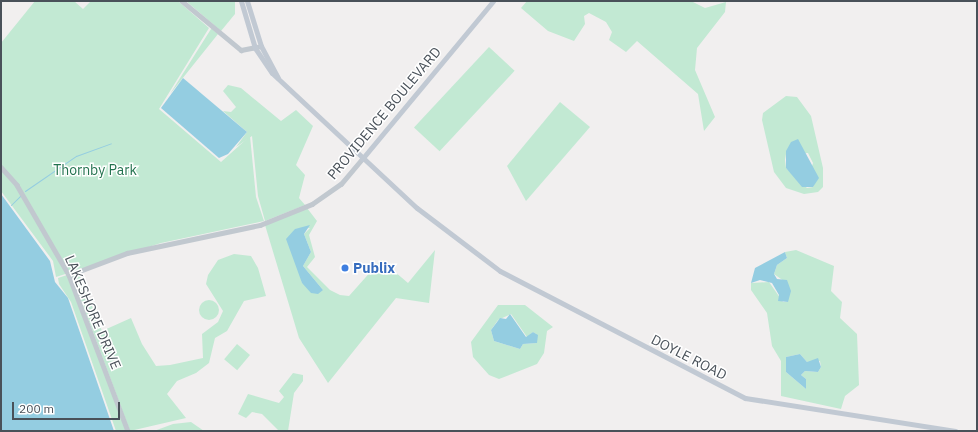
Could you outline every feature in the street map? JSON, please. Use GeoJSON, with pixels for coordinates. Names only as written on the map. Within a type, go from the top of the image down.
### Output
{"type":"FeatureCollection","features":[{"type":"Feature","properties":{"kind":"main road"},"geometry":{"type":"LineString","coordinates":[[241,1],[255,48],[278,78]]}},
{"type":"Feature","properties":{"kind":"main road"},"geometry":{"type":"LineString","coordinates":[[247,1],[261,46],[278,78]]}},
{"type":"Feature","properties":{"kind":"main road","name":"PROVIDENCE BOULEVARD"},"geometry":{"type":"LineString","coordinates":[[362,159],[493,1]]}},
{"type":"Feature","properties":{"kind":"main road","name":"DOYLE ROAD"},"geometry":{"type":"LineString","coordinates":[[278,78],[362,159],[441,228],[500,272],[745,398],[955,431]]}},
{"type":"Feature","properties":{"kind":"street"},"geometry":{"type":"LineString","coordinates":[[182,1],[241,50],[261,46]]}},
{"type":"Feature","properties":{"kind":"street","name":"PROVIDENCE BOULEVARD"},"geometry":{"type":"LineString","coordinates":[[69,275],[161,244],[260,225],[312,204],[342,184],[362,159]]}},
{"type":"Feature","properties":{"kind":"street","name":"LAKESHORE DRIVE"},"geometry":{"type":"LineString","coordinates":[[1,166],[18,185],[69,275],[128,431]]}},
{"type":"Feature","properties":{"kind":"green space","name":"Thornby Park"},"geometry":{"type":"Polygon","coordinates":[[[35,1],[74,1],[83,9],[91,1],[178,1],[209,28],[159,109],[221,162],[250,136],[256,197],[264,221],[161,243],[56,277],[53,261],[1,191],[1,43],[35,1]]]}},
{"type":"Feature","properties":{"kind":"green space"},"geometry":{"type":"Polygon","coordinates":[[[186,1],[235,1],[235,14],[221,31],[186,1]]]}},
{"type":"Feature","properties":{"kind":"green space"},"geometry":{"type":"Polygon","coordinates":[[[527,1],[691,1],[705,8],[726,2],[725,12],[697,48],[695,70],[715,117],[704,131],[698,94],[637,41],[626,52],[609,40],[612,32],[606,22],[589,13],[584,16],[585,24],[574,41],[548,31],[521,8],[527,1]]]}},
{"type":"Feature","properties":{"kind":"green space"},"geometry":{"type":"Polygon","coordinates":[[[211,29],[218,34],[170,94],[211,29]]]}},
{"type":"Feature","properties":{"kind":"green space"},"geometry":{"type":"Polygon","coordinates":[[[489,47],[515,71],[440,151],[414,127],[489,47]]]}},
{"type":"Feature","properties":{"kind":"green space"},"geometry":{"type":"Polygon","coordinates":[[[228,85],[241,88],[281,121],[296,110],[313,126],[296,165],[305,175],[299,198],[305,205],[265,221],[258,196],[252,136],[236,147],[247,132],[223,111],[231,112],[236,107],[223,91],[228,85]]]}},
{"type":"Feature","properties":{"kind":"green space"},"geometry":{"type":"Polygon","coordinates":[[[786,96],[797,97],[811,116],[823,168],[823,187],[818,192],[804,194],[786,188],[774,172],[762,120],[763,113],[786,96]],[[808,153],[786,154],[786,168],[807,188],[813,187],[817,175],[811,169],[813,163],[808,153]]]}},
{"type":"Feature","properties":{"kind":"green space"},"geometry":{"type":"Polygon","coordinates":[[[560,102],[590,127],[526,201],[507,166],[560,102]]]}},
{"type":"Feature","properties":{"kind":"green space"},"geometry":{"type":"Polygon","coordinates":[[[307,208],[317,221],[309,235],[315,257],[307,267],[330,290],[340,295],[349,296],[381,260],[408,283],[435,250],[429,303],[396,298],[328,383],[299,338],[265,225],[307,208]],[[310,228],[295,229],[302,283],[323,290],[303,266],[311,252],[304,234],[310,228]]]}},
{"type":"Feature","properties":{"kind":"green space"},"geometry":{"type":"Polygon","coordinates":[[[796,250],[834,266],[831,291],[842,302],[840,318],[857,334],[859,385],[845,396],[841,409],[781,396],[781,361],[772,346],[767,313],[751,290],[751,283],[769,282],[783,302],[788,302],[788,284],[774,274],[777,265],[787,258],[785,252],[796,250]],[[800,354],[786,357],[786,372],[806,389],[806,379],[801,375],[805,371],[818,372],[821,367],[820,361],[807,362],[800,354]]]}},
{"type":"Feature","properties":{"kind":"green space"},"geometry":{"type":"Polygon","coordinates":[[[234,254],[251,256],[258,268],[266,296],[244,301],[227,331],[215,338],[209,363],[196,373],[177,381],[167,394],[186,418],[130,431],[72,276],[79,274],[102,331],[131,318],[142,344],[156,366],[170,365],[203,358],[202,334],[218,322],[223,311],[206,284],[208,275],[218,260],[234,254]]]}},
{"type":"Feature","properties":{"kind":"green space"},"geometry":{"type":"Polygon","coordinates":[[[67,275],[126,431],[116,431],[71,302],[59,284],[58,278],[67,275]]]}},
{"type":"Feature","properties":{"kind":"green space"},"geometry":{"type":"Polygon","coordinates":[[[209,300],[216,303],[219,310],[216,317],[209,320],[202,317],[199,310],[202,303],[209,300]]]}},
{"type":"Feature","properties":{"kind":"green space"},"geometry":{"type":"Polygon","coordinates":[[[498,305],[525,305],[553,327],[547,331],[544,353],[537,364],[499,379],[489,375],[473,357],[471,342],[498,305]],[[511,314],[498,320],[491,330],[494,341],[520,349],[523,344],[537,343],[536,334],[533,332],[527,337],[511,314]]]}},
{"type":"Feature","properties":{"kind":"green space"},"geometry":{"type":"Polygon","coordinates":[[[237,344],[250,355],[237,370],[224,359],[237,344]]]}},
{"type":"Feature","properties":{"kind":"green space"},"geometry":{"type":"Polygon","coordinates":[[[293,373],[303,375],[303,381],[294,393],[288,431],[279,431],[262,414],[252,412],[246,418],[238,414],[248,394],[279,403],[284,397],[279,391],[293,373]]]}},
{"type":"Feature","properties":{"kind":"green space"},"geometry":{"type":"Polygon","coordinates":[[[191,422],[204,431],[154,431],[173,424],[191,422]]]}},
{"type":"Feature","properties":{"kind":"water"},"geometry":{"type":"Polygon","coordinates":[[[183,78],[247,132],[228,154],[219,158],[161,108],[183,78]]]}},
{"type":"Feature","properties":{"kind":"water"},"geometry":{"type":"Polygon","coordinates":[[[798,139],[819,178],[813,187],[802,187],[786,168],[786,151],[791,142],[798,139]]]}},
{"type":"Feature","properties":{"kind":"water"},"geometry":{"type":"Polygon","coordinates":[[[1,194],[50,261],[55,282],[68,298],[114,431],[1,431],[1,194]]]}},
{"type":"Feature","properties":{"kind":"water"},"geometry":{"type":"Polygon","coordinates":[[[310,225],[304,234],[311,252],[303,266],[323,290],[318,294],[311,293],[302,283],[286,239],[295,229],[310,225]]]}},
{"type":"Feature","properties":{"kind":"water"},"geometry":{"type":"Polygon","coordinates":[[[785,252],[787,258],[777,265],[774,274],[777,279],[787,280],[791,291],[788,302],[778,301],[779,295],[772,283],[760,280],[751,283],[755,268],[785,252]]]}},
{"type":"Feature","properties":{"kind":"water"},"geometry":{"type":"Polygon","coordinates":[[[510,314],[526,337],[533,332],[538,335],[537,343],[523,344],[520,349],[494,341],[491,330],[500,318],[506,319],[510,314]]]}},
{"type":"Feature","properties":{"kind":"water"},"geometry":{"type":"Polygon","coordinates":[[[800,354],[807,362],[818,358],[821,367],[818,372],[805,371],[801,375],[806,379],[806,389],[786,372],[786,357],[800,354]]]}},
{"type":"Feature","properties":{"kind":"waterway"},"geometry":{"type":"LineString","coordinates":[[25,191],[76,156],[111,143]]}},
{"type":"Feature","properties":{"kind":"waterway"},"geometry":{"type":"LineString","coordinates":[[11,205],[20,196]]}},
{"type":"Feature","properties":{"kind":"place","name":"Publix"},"geometry":{"type":"Point","coordinates":[345,268]}}]}
